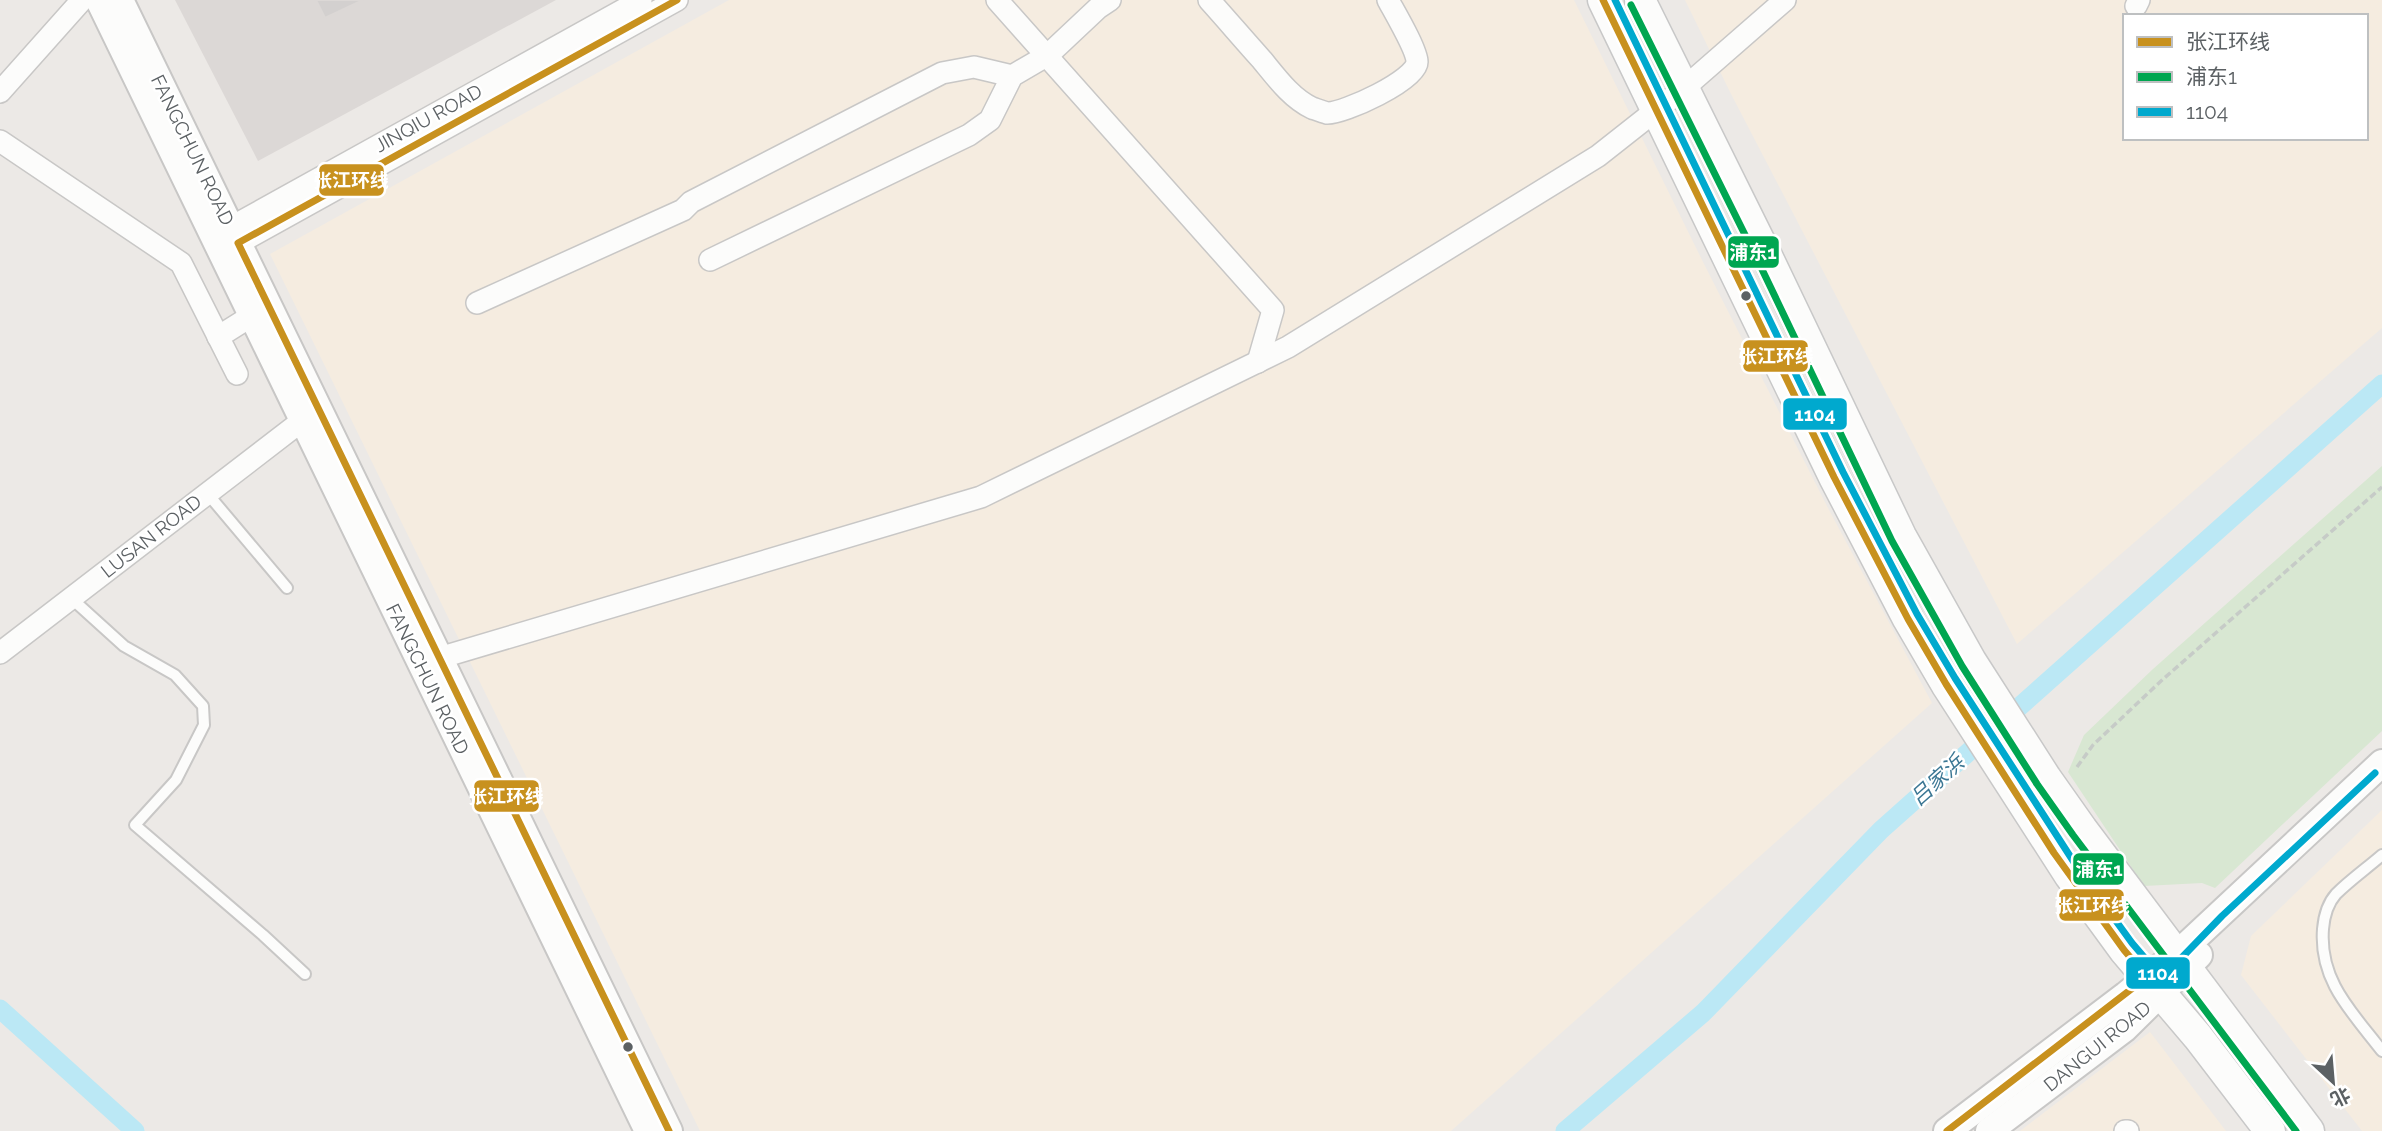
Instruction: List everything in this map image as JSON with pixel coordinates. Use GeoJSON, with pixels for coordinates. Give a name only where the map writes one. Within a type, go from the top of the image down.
{"type":"FeatureCollection","features":[{"type":"Feature","properties":{"kind":"main road"},"geometry":{"type":"LineString","coordinates":[[1603,0],[1871,551],[1946,684],[2070,876],[2124,950],[2198,1037],[2270,1131]]}},
{"type":"Feature","properties":{"kind":"main road"},"geometry":{"type":"LineString","coordinates":[[1640,0],[1767,256],[1901,536],[1971,661],[2046,778],[2309,1131]]}},
{"type":"Feature","properties":{"kind":"street"},"geometry":{"type":"LineString","coordinates":[[0,92],[82,0]]}},
{"type":"Feature","properties":{"kind":"street","name":"FANGCHUN ROAD"},"geometry":{"type":"LineString","coordinates":[[99,0],[227,240],[439,657],[669,1131]]}},
{"type":"Feature","properties":{"kind":"street","name":"FANGCHUN ROAD"},"geometry":{"type":"LineString","coordinates":[[120,0],[227,240],[253,315],[648,1131]]}},
{"type":"Feature","properties":{"kind":"street","name":"JINQIU ROAD"},"geometry":{"type":"LineString","coordinates":[[227,240],[641,0]]}},
{"type":"Feature","properties":{"kind":"street","name":"JINQIU ROAD"},"geometry":{"type":"LineString","coordinates":[[227,240],[677,0]]}},
{"type":"Feature","properties":{"kind":"street"},"geometry":{"type":"LineString","coordinates":[[997,0],[1273,310],[1258,362]]}},
{"type":"Feature","properties":{"kind":"street"},"geometry":{"type":"LineString","coordinates":[[710,260],[969,135],[990,120],[1012,76],[1048,55],[1110,0]]}},
{"type":"Feature","properties":{"kind":"street"},"geometry":{"type":"LineString","coordinates":[[1209,0],[1288,90],[1310,107],[1327,113],[1345,110],[1365,102],[1416,67],[1418,61],[1388,0]]}},
{"type":"Feature","properties":{"kind":"street"},"geometry":{"type":"LineString","coordinates":[[439,657],[981,497],[1258,362],[1288,347],[1598,156],[1657,111],[1785,0]]}},
{"type":"Feature","properties":{"kind":"street"},"geometry":{"type":"LineString","coordinates":[[477,303],[683,210],[691,202],[942,74],[974,67],[1012,76]]}},
{"type":"Feature","properties":{"kind":"street"},"geometry":{"type":"LineString","coordinates":[[0,141],[181,263],[237,374]]}},
{"type":"Feature","properties":{"kind":"street"},"geometry":{"type":"LineString","coordinates":[[218,337],[253,315]]}},
{"type":"Feature","properties":{"kind":"street","name":"LUSAN ROAD"},"geometry":{"type":"LineString","coordinates":[[0,653],[303,419]]}},
{"type":"Feature","properties":{"kind":"street","name":"DANGUI ROAD"},"geometry":{"type":"LineString","coordinates":[[2180,961],[2218,918],[2382,763]]}},
{"type":"Feature","properties":{"kind":"street","name":"DANGUI ROAD"},"geometry":{"type":"LineString","coordinates":[[1947,1131],[2155,985],[2382,781]]}},
{"type":"Feature","properties":{"kind":"street","name":"DANGUI ROAD"},"geometry":{"type":"LineString","coordinates":[[1989,1131],[2124,1029],[2155,985]]}},
{"type":"Feature","properties":{"kind":"lane"},"geometry":{"type":"LineString","coordinates":[[207,493],[287,588]]}},
{"type":"Feature","properties":{"kind":"lane"},"geometry":{"type":"LineString","coordinates":[[71,598],[124,646],[175,675],[203,706],[204,725],[176,780],[135,825],[263,935],[304,974]]}},
{"type":"Feature","properties":{"kind":"lane"},"geometry":{"type":"LineString","coordinates":[[2382,855],[2334,895],[2324,917],[2321,948],[2328,975],[2344,1002],[2382,1051]]}},
{"type":"Feature","properties":{"kind":"path"},"geometry":{"type":"LineString","coordinates":[[2077,767],[2093,745],[2161,681],[2382,487]]}},
{"type":"Feature","properties":{"kind":"shaded area"},"geometry":{"type":"Polygon","coordinates":[[[175,0],[556,0],[258,161],[175,0]]]}},
{"type":"Feature","properties":{"kind":"shaded area"},"geometry":{"type":"Polygon","coordinates":[[[729,0],[1574,0],[1828,508],[1932,703],[1451,1131],[700,1131],[270,254],[729,0]]]}},
{"type":"Feature","properties":{"kind":"shaded area"},"geometry":{"type":"Polygon","coordinates":[[[1685,0],[2382,0],[2382,328],[2017,644],[1730,92],[1685,0]]]}},
{"type":"Feature","properties":{"kind":"shaded area"},"geometry":{"type":"Polygon","coordinates":[[[2382,810],[2382,1131],[2362,1131],[2241,975],[2251,936],[2382,810]]]}},
{"type":"Feature","properties":{"kind":"shaded area"},"geometry":{"type":"Polygon","coordinates":[[[2150,1032],[2226,1131],[2020,1131],[2150,1032]]]}},
{"type":"Feature","properties":{"kind":"green space"},"geometry":{"type":"Polygon","coordinates":[[[2382,466],[2382,731],[2215,888],[2202,883],[2144,886],[2068,772],[2084,735],[2153,669],[2382,466]]]}},
{"type":"Feature","properties":{"kind":"building"},"geometry":{"type":"Polygon","coordinates":[[[316,0],[363,0],[325,18],[316,0]]]}},
{"type":"Feature","properties":{"kind":"waterway","name":"吕家浜"},"geometry":{"type":"LineString","coordinates":[[1565,1131],[1703,1013],[1881,830],[2382,384]]}},
{"type":"Feature","properties":{"kind":"waterway"},"geometry":{"type":"LineString","coordinates":[[0,1009],[135,1131]]}},
{"type":"Feature","properties":{"kind":"transit line","name":"张江环线"},"geometry":{"type":"LineString","coordinates":[[669,1131],[238,243],[677,0]]}},
{"type":"Feature","properties":{"kind":"transit line","name":"张江环线"},"geometry":{"type":"LineString","coordinates":[[1603,0],[1834,477],[1908,619],[1946,684],[2054,853],[2124,950],[2147,977],[1947,1131]]}},
{"type":"Feature","properties":{"kind":"transit line","name":"1104"},"geometry":{"type":"LineString","coordinates":[[1615,0],[1843,472],[1917,614],[1955,678],[2079,870],[2132,943],[2162,978],[2222,916],[2375,773]]}},
{"type":"Feature","properties":{"kind":"transit line","name":"浦东1"},"geometry":{"type":"LineString","coordinates":[[1631,5],[1758,261],[1892,541],[1962,666],[2073,835],[2296,1131]]}}]}
